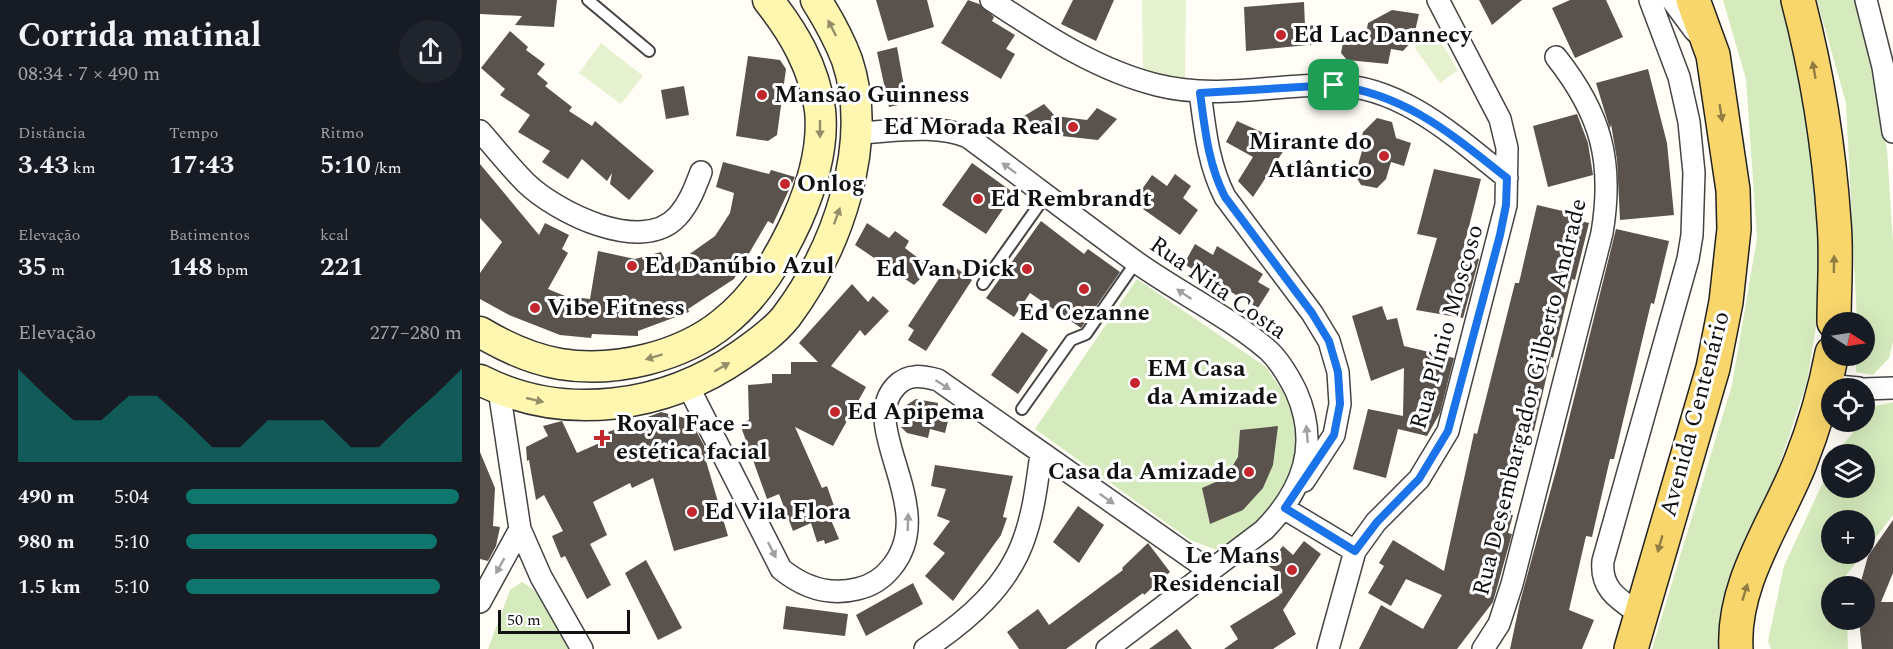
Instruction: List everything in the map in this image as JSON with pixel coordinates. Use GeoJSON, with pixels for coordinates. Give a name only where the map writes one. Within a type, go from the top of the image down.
{"type":"FeatureCollection","features":[{"type":"Feature","properties":{"kind":"main road"},"geometry":{"type":"LineString","coordinates":[[480,332],[528,356],[560,364],[622,364],[672,351],[697,339],[722,324],[744,304],[762,283],[789,237],[811,183],[821,134],[820,111],[810,69],[787,23],[768,0]]}},
{"type":"Feature","properties":{"kind":"main road"},"geometry":{"type":"LineString","coordinates":[[490,385],[536,401],[567,406],[657,397],[688,386],[724,367],[759,343],[785,318],[826,248],[846,191],[855,133],[854,98],[847,62],[832,26],[816,0]]}},
{"type":"Feature","properties":{"kind":"main road","name":"Avenida Centenário"},"geometry":{"type":"LineString","coordinates":[[1631,649],[1713,368],[1726,302],[1734,229],[1733,190],[1713,55],[1693,0]]}},
{"type":"Feature","properties":{"kind":"main road"},"geometry":{"type":"LineString","coordinates":[[1798,0],[1809,43],[1827,153],[1834,224],[1834,312]]}},
{"type":"Feature","properties":{"kind":"main road"},"geometry":{"type":"LineString","coordinates":[[1736,649],[1735,626],[1756,557],[1800,463],[1821,400]]}},
{"type":"Feature","properties":{"kind":"street"},"geometry":{"type":"LineString","coordinates":[[992,0],[1048,38],[1110,69],[1157,85],[1200,93],[1334,85],[1365,89],[1420,112],[1507,178]]}},
{"type":"Feature","properties":{"kind":"street","name":"Rua Plínio Moscoso"},"geometry":{"type":"LineString","coordinates":[[1328,649],[1355,551],[1377,522],[1419,479],[1448,431],[1506,205],[1507,148],[1500,119],[1438,0]]}},
{"type":"Feature","properties":{"kind":"street"},"geometry":{"type":"LineString","coordinates":[[1641,615],[1610,593],[1603,578],[1603,561],[1688,259],[1695,204],[1689,122],[1679,77],[1650,0]]}},
{"type":"Feature","properties":{"kind":"street"},"geometry":{"type":"LineString","coordinates":[[1672,0],[1713,55]]}},
{"type":"Feature","properties":{"kind":"street"},"geometry":{"type":"LineString","coordinates":[[1866,0],[1883,67],[1893,132]]}},
{"type":"Feature","properties":{"kind":"street","name":"Rua Desembargador Gilberto Andrade"},"geometry":{"type":"LineString","coordinates":[[1483,649],[1499,624],[1512,584],[1599,244],[1607,202],[1606,168],[1591,108],[1557,57]]}},
{"type":"Feature","properties":{"kind":"street"},"geometry":{"type":"LineString","coordinates":[[1200,93],[1209,156],[1215,179],[1225,197],[1312,313],[1329,341],[1338,372],[1340,404],[1334,435],[1285,508],[1355,551]]}},
{"type":"Feature","properties":{"kind":"street"},"geometry":{"type":"LineString","coordinates":[[480,130],[527,184],[554,203],[607,228],[630,232],[659,228],[676,218],[689,200],[701,172]]}},
{"type":"Feature","properties":{"kind":"street","name":"Rua Nita Costa"},"geometry":{"type":"LineString","coordinates":[[855,133],[953,131],[968,137],[1136,262],[1269,351],[1290,378],[1302,405],[1309,438],[1303,471],[1285,508],[1264,530],[1110,648]]}},
{"type":"Feature","properties":{"kind":"street"},"geometry":{"type":"LineString","coordinates":[[688,386],[781,569],[799,583],[819,589],[840,591],[859,589],[882,579],[897,562],[908,530],[908,510],[885,424],[885,408],[890,392],[900,382],[918,376],[938,380],[1210,571]]}},
{"type":"Feature","properties":{"kind":"street"},"geometry":{"type":"LineString","coordinates":[[1875,387],[1892,384]]}},
{"type":"Feature","properties":{"kind":"street"},"geometry":{"type":"LineString","coordinates":[[490,385],[520,529],[541,577],[582,649]]}},
{"type":"Feature","properties":{"kind":"street"},"geometry":{"type":"LineString","coordinates":[[925,649],[957,628],[991,595],[1011,566],[1025,537],[1041,454]]}},
{"type":"Feature","properties":{"kind":"street"},"geometry":{"type":"LineString","coordinates":[[480,602],[520,529]]}},
{"type":"Feature","properties":{"kind":"lane"},"geometry":{"type":"LineString","coordinates":[[588,0],[649,51]]}},
{"type":"Feature","properties":{"kind":"lane"},"geometry":{"type":"LineString","coordinates":[[983,284],[1046,195]]}},
{"type":"Feature","properties":{"kind":"lane"},"geometry":{"type":"LineString","coordinates":[[1022,409],[1071,340],[1086,334],[1136,262]]}},
{"type":"Feature","properties":{"kind":"green space"},"geometry":{"type":"Polygon","coordinates":[[[1142,0],[1186,0],[1185,78],[1143,78],[1142,0]]]}},
{"type":"Feature","properties":{"kind":"green space"},"geometry":{"type":"Polygon","coordinates":[[[1723,0],[1782,0],[1809,107],[1819,218],[1820,301],[1807,382],[1777,472],[1733,573],[1719,649],[1652,649],[1732,385],[1757,238],[1746,79],[1723,0]]]}},
{"type":"Feature","properties":{"kind":"green space"},"geometry":{"type":"Polygon","coordinates":[[[1817,0],[1859,0],[1887,150],[1893,242],[1893,342],[1889,358],[1873,375],[1856,372],[1856,366],[1875,366],[1875,312],[1856,312],[1846,103],[1817,0]]]}},
{"type":"Feature","properties":{"kind":"green space"},"geometry":{"type":"Polygon","coordinates":[[[1435,32],[1458,70],[1440,83],[1414,47],[1435,32]]]}},
{"type":"Feature","properties":{"kind":"green space"},"geometry":{"type":"Polygon","coordinates":[[[601,43],[643,76],[621,104],[579,73],[601,43]]]}},
{"type":"Feature","properties":{"kind":"green space"},"geometry":{"type":"Polygon","coordinates":[[[1137,279],[1266,367],[1290,402],[1298,443],[1287,484],[1255,524],[1220,551],[1190,540],[1035,429],[1137,279]]]}},
{"type":"Feature","properties":{"kind":"green space"},"geometry":{"type":"Polygon","coordinates":[[[1893,402],[1893,515],[1875,539],[1875,510],[1821,510],[1821,564],[1855,564],[1846,576],[1821,576],[1821,630],[1847,630],[1848,649],[1771,649],[1768,641],[1784,566],[1821,486],[1821,498],[1875,498],[1875,444],[1843,444],[1854,432],[1875,432],[1876,406],[1893,402]]]}},
{"type":"Feature","properties":{"kind":"green space"},"geometry":{"type":"Polygon","coordinates":[[[522,582],[531,588],[544,603],[568,649],[488,649],[510,590],[522,582]]]}},
{"type":"Feature","properties":{"kind":"building"},"geometry":{"type":"Polygon","coordinates":[[[480,0],[557,0],[554,27],[515,25],[522,16],[480,14],[480,0]]]}},
{"type":"Feature","properties":{"kind":"building"},"geometry":{"type":"Polygon","coordinates":[[[876,0],[927,0],[934,27],[888,41],[876,0]]]}},
{"type":"Feature","properties":{"kind":"building"},"geometry":{"type":"Polygon","coordinates":[[[968,0],[979,4],[994,17],[992,21],[1015,35],[1006,49],[1015,54],[1001,79],[941,43],[968,0]]]}},
{"type":"Feature","properties":{"kind":"building"},"geometry":{"type":"Polygon","coordinates":[[[1073,0],[1114,0],[1096,41],[1061,24],[1073,0]]]}},
{"type":"Feature","properties":{"kind":"building"},"geometry":{"type":"Polygon","coordinates":[[[1479,0],[1522,0],[1492,25],[1479,0]]]}},
{"type":"Feature","properties":{"kind":"building"},"geometry":{"type":"Polygon","coordinates":[[[1570,0],[1606,0],[1623,37],[1575,58],[1552,8],[1570,0]]]}},
{"type":"Feature","properties":{"kind":"building","name":"Ed Lac Dannecy"},"geometry":{"type":"Polygon","coordinates":[[[1304,2],[1305,26],[1316,25],[1317,44],[1246,51],[1244,7],[1304,2]]]}},
{"type":"Feature","properties":{"kind":"building"},"geometry":{"type":"Polygon","coordinates":[[[1392,10],[1419,14],[1413,40],[1403,51],[1391,49],[1388,64],[1347,60],[1341,53],[1343,42],[1349,37],[1365,38],[1368,23],[1392,10]]]}},
{"type":"Feature","properties":{"kind":"building"},"geometry":{"type":"Polygon","coordinates":[[[510,31],[528,47],[526,50],[545,64],[537,74],[548,83],[545,86],[572,107],[569,111],[592,126],[595,121],[654,171],[629,200],[610,184],[612,173],[607,181],[582,159],[568,179],[542,162],[550,151],[518,132],[530,115],[500,95],[505,89],[481,68],[510,31]]]}},
{"type":"Feature","properties":{"kind":"building"},"geometry":{"type":"Polygon","coordinates":[[[897,47],[907,103],[889,107],[877,52],[897,47]]]}},
{"type":"Feature","properties":{"kind":"building","name":"Mansão Guinness"},"geometry":{"type":"Polygon","coordinates":[[[748,56],[780,60],[786,69],[777,135],[768,141],[736,136],[748,56]]]}},
{"type":"Feature","properties":{"kind":"building"},"geometry":{"type":"Polygon","coordinates":[[[1648,69],[1667,143],[1674,215],[1620,220],[1617,160],[1611,124],[1610,129],[1596,83],[1648,69]]]}},
{"type":"Feature","properties":{"kind":"building"},"geometry":{"type":"Polygon","coordinates":[[[684,86],[689,115],[666,119],[661,90],[684,86]]]}},
{"type":"Feature","properties":{"kind":"building","name":"Ed Morada Real"},"geometry":{"type":"Polygon","coordinates":[[[1044,104],[1055,116],[1087,120],[1097,108],[1117,119],[1098,140],[1043,134],[1024,116],[1044,104]]]}},
{"type":"Feature","properties":{"kind":"building"},"geometry":{"type":"Polygon","coordinates":[[[1577,114],[1588,143],[1593,175],[1548,187],[1533,126],[1577,114]]]}},
{"type":"Feature","properties":{"kind":"building","name":"Mirante do Atlântico"},"geometry":{"type":"Polygon","coordinates":[[[1377,118],[1392,122],[1396,138],[1411,143],[1404,166],[1391,162],[1386,179],[1377,188],[1361,185],[1355,175],[1362,151],[1360,145],[1363,132],[1377,118]]]}},
{"type":"Feature","properties":{"kind":"building"},"geometry":{"type":"Polygon","coordinates":[[[1237,121],[1288,144],[1253,197],[1238,181],[1253,157],[1226,142],[1237,121]]]}},
{"type":"Feature","properties":{"kind":"building"},"geometry":{"type":"Polygon","coordinates":[[[723,162],[769,174],[771,170],[795,177],[773,224],[768,221],[734,279],[688,309],[689,312],[638,331],[638,336],[592,334],[591,338],[560,335],[509,315],[480,299],[480,273],[502,242],[480,218],[480,164],[539,235],[545,223],[569,235],[562,249],[568,253],[548,289],[565,296],[590,299],[598,251],[635,259],[661,252],[670,268],[715,236],[730,213],[734,193],[716,187],[723,162]]]}},
{"type":"Feature","properties":{"kind":"building","name":"Ed Rembrandt"},"geometry":{"type":"Polygon","coordinates":[[[972,163],[1014,193],[986,234],[942,205],[972,163]]]}},
{"type":"Feature","properties":{"kind":"building"},"geometry":{"type":"Polygon","coordinates":[[[1434,169],[1481,179],[1462,254],[1479,259],[1463,318],[1416,310],[1437,238],[1417,234],[1434,169]]]}},
{"type":"Feature","properties":{"kind":"building"},"geometry":{"type":"Polygon","coordinates":[[[1175,174],[1191,186],[1183,198],[1198,210],[1180,235],[1133,202],[1152,175],[1167,186],[1175,174]]]}},
{"type":"Feature","properties":{"kind":"building"},"geometry":{"type":"Polygon","coordinates":[[[1537,205],[1580,215],[1580,221],[1589,223],[1575,280],[1572,279],[1553,358],[1551,357],[1534,431],[1530,430],[1510,515],[1513,515],[1508,533],[1512,534],[1493,602],[1457,649],[1359,649],[1381,605],[1423,629],[1442,595],[1406,579],[1391,606],[1368,593],[1384,566],[1379,563],[1393,540],[1444,571],[1474,433],[1477,434],[1515,283],[1519,283],[1537,205]]]}},
{"type":"Feature","properties":{"kind":"building"},"geometry":{"type":"Polygon","coordinates":[[[1041,221],[1084,254],[1088,249],[1120,272],[1081,328],[1030,293],[1014,317],[986,298],[1041,221]]]}},
{"type":"Feature","properties":{"kind":"building"},"geometry":{"type":"Polygon","coordinates":[[[867,223],[889,238],[895,231],[909,241],[905,248],[931,268],[914,285],[855,245],[867,223]]]}},
{"type":"Feature","properties":{"kind":"building"},"geometry":{"type":"Polygon","coordinates":[[[1616,229],[1669,241],[1654,304],[1651,303],[1614,459],[1610,459],[1592,537],[1586,536],[1569,610],[1594,620],[1582,649],[1510,649],[1520,602],[1558,463],[1616,229]]]}},
{"type":"Feature","properties":{"kind":"building"},"geometry":{"type":"Polygon","coordinates":[[[1195,244],[1213,255],[1217,246],[1263,274],[1258,282],[1270,289],[1258,308],[1184,264],[1195,244]]]}},
{"type":"Feature","properties":{"kind":"building"},"geometry":{"type":"Polygon","coordinates":[[[955,267],[972,280],[926,351],[908,340],[914,330],[908,326],[944,271],[950,275],[955,267]]]}},
{"type":"Feature","properties":{"kind":"building"},"geometry":{"type":"Polygon","coordinates":[[[852,284],[868,302],[873,296],[889,311],[865,336],[860,330],[831,366],[866,387],[833,446],[795,427],[822,488],[827,486],[834,506],[826,508],[839,539],[825,544],[824,540],[817,542],[811,523],[793,531],[779,494],[767,499],[740,424],[749,420],[748,385],[772,383],[772,374],[791,374],[791,362],[818,362],[799,343],[852,284]]]}},
{"type":"Feature","properties":{"kind":"building"},"geometry":{"type":"Polygon","coordinates":[[[1382,306],[1387,320],[1397,318],[1404,346],[1454,358],[1440,413],[1427,436],[1398,429],[1386,478],[1353,469],[1368,409],[1403,416],[1404,368],[1371,381],[1352,316],[1382,306]]]}},
{"type":"Feature","properties":{"kind":"building"},"geometry":{"type":"Polygon","coordinates":[[[1022,332],[1048,350],[1018,394],[991,375],[1022,332]]]}},
{"type":"Feature","properties":{"kind":"building"},"geometry":{"type":"Polygon","coordinates":[[[916,399],[938,403],[937,410],[950,413],[945,433],[930,429],[928,438],[907,433],[901,427],[905,406],[916,399]]]}},
{"type":"Feature","properties":{"kind":"building"},"geometry":{"type":"Polygon","coordinates":[[[661,412],[685,418],[692,423],[708,453],[704,454],[728,536],[674,551],[653,478],[632,488],[630,483],[593,502],[607,535],[590,544],[611,585],[587,599],[565,556],[561,558],[552,536],[563,531],[544,495],[536,500],[526,447],[548,436],[543,426],[562,421],[577,453],[611,438],[608,432],[661,412]]]}},
{"type":"Feature","properties":{"kind":"building","name":"Casa da Amizade"},"geometry":{"type":"Polygon","coordinates":[[[1278,426],[1273,465],[1263,488],[1243,510],[1210,524],[1202,488],[1225,478],[1238,457],[1240,430],[1278,426]]]}},
{"type":"Feature","properties":{"kind":"building"},"geometry":{"type":"Polygon","coordinates":[[[480,452],[495,488],[493,526],[500,527],[496,546],[488,561],[480,559],[480,452]]]}},
{"type":"Feature","properties":{"kind":"building"},"geometry":{"type":"Polygon","coordinates":[[[935,465],[1013,476],[1003,517],[1007,518],[1001,535],[953,601],[925,576],[945,553],[933,544],[950,521],[937,516],[946,489],[931,486],[935,465]]]}},
{"type":"Feature","properties":{"kind":"building"},"geometry":{"type":"Polygon","coordinates":[[[1078,506],[1104,525],[1079,563],[1053,542],[1078,506]]]}},
{"type":"Feature","properties":{"kind":"building"},"geometry":{"type":"Polygon","coordinates":[[[1893,520],[1893,573],[1881,602],[1893,602],[1893,649],[1862,649],[1860,630],[1875,630],[1875,576],[1862,576],[1866,564],[1875,564],[1875,546],[1893,520]]]}},
{"type":"Feature","properties":{"kind":"building"},"geometry":{"type":"Polygon","coordinates":[[[1304,541],[1321,554],[1283,610],[1296,634],[1273,649],[1224,649],[1238,639],[1230,626],[1280,595],[1272,590],[1281,575],[1267,565],[1283,546],[1293,555],[1304,541]]]}},
{"type":"Feature","properties":{"kind":"building"},"geometry":{"type":"Polygon","coordinates":[[[1148,543],[1170,572],[1144,595],[1143,593],[1066,649],[1019,649],[1007,632],[1038,609],[1049,625],[1123,570],[1122,568],[1148,543]]]}},
{"type":"Feature","properties":{"kind":"building"},"geometry":{"type":"Polygon","coordinates":[[[646,560],[682,628],[658,640],[625,573],[646,560]]]}},
{"type":"Feature","properties":{"kind":"building"},"geometry":{"type":"Polygon","coordinates":[[[913,583],[923,604],[866,636],[856,615],[913,583]]]}},
{"type":"Feature","properties":{"kind":"building"},"geometry":{"type":"Polygon","coordinates":[[[786,606],[848,614],[845,636],[783,629],[786,606]]]}},
{"type":"Feature","properties":{"kind":"building"},"geometry":{"type":"Polygon","coordinates":[[[1177,629],[1192,649],[1149,649],[1177,629]]]}},
{"type":"Feature","properties":{"kind":"place","name":"Ed Lac Dannecy"},"geometry":{"type":"Point","coordinates":[1281,35]}},
{"type":"Feature","properties":{"kind":"place","name":"Mansão Guinness"},"geometry":{"type":"Point","coordinates":[762,95]}},
{"type":"Feature","properties":{"kind":"place","name":"Ed Morada Real"},"geometry":{"type":"Point","coordinates":[1073,127]}},
{"type":"Feature","properties":{"kind":"place","name":"Mirante do Atlântico"},"geometry":{"type":"Point","coordinates":[1384,156]}},
{"type":"Feature","properties":{"kind":"place","name":"Onlog"},"geometry":{"type":"Point","coordinates":[785,184]}},
{"type":"Feature","properties":{"kind":"place","name":"Ed Rembrandt"},"geometry":{"type":"Point","coordinates":[978,199]}},
{"type":"Feature","properties":{"kind":"place","name":"Ed Danúbio Azul"},"geometry":{"type":"Point","coordinates":[632,266]}},
{"type":"Feature","properties":{"kind":"place","name":"Ed Van Dick"},"geometry":{"type":"Point","coordinates":[1027,269]}},
{"type":"Feature","properties":{"kind":"place","name":"Ed Cezanne"},"geometry":{"type":"Point","coordinates":[1084,289]}},
{"type":"Feature","properties":{"kind":"place","name":"Vibe Fitness"},"geometry":{"type":"Point","coordinates":[535,308]}},
{"type":"Feature","properties":{"kind":"place","name":"EM Casa da Amizade"},"geometry":{"type":"Point","coordinates":[1135,383]}},
{"type":"Feature","properties":{"kind":"place","name":"Ed Apipema"},"geometry":{"type":"Point","coordinates":[835,412]}},
{"type":"Feature","properties":{"kind":"place","name":"Royal Face - estética facial"},"geometry":{"type":"Point","coordinates":[602,438]}},
{"type":"Feature","properties":{"kind":"place","name":"Casa da Amizade"},"geometry":{"type":"Point","coordinates":[1249,472]}},
{"type":"Feature","properties":{"kind":"place","name":"Ed Vila Flora"},"geometry":{"type":"Point","coordinates":[692,512]}},
{"type":"Feature","properties":{"kind":"place","name":"Le Mans Residencial"},"geometry":{"type":"Point","coordinates":[1292,570]}},
{"type":"Feature","properties":{"kind":"route"},"geometry":{"type":"LineString","coordinates":[[1334,85],[1365,89],[1420,112],[1507,178],[1506,205],[1500,235],[1457,405],[1448,431],[1436,455],[1419,479],[1377,522],[1355,551],[1285,508],[1320,460],[1334,435],[1340,404],[1338,372],[1329,341],[1312,313],[1225,197],[1215,179],[1209,156],[1200,93],[1334,85]]}}]}
